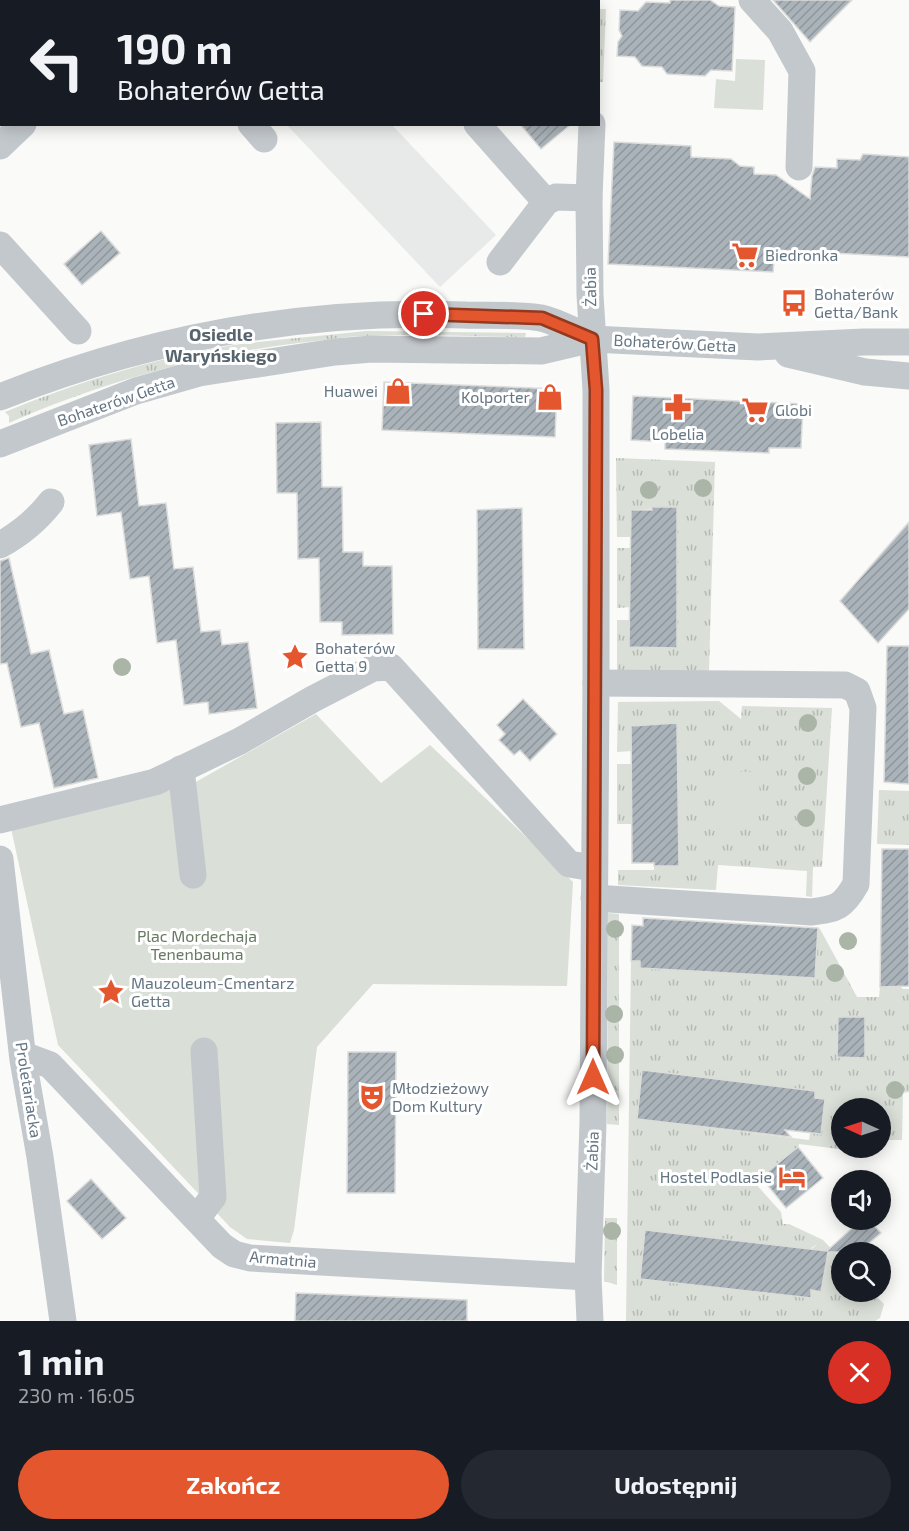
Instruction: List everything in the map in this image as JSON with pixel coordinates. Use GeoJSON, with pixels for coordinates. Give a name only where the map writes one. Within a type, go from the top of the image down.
{"type":"FeatureCollection","features":[{"type":"Feature","properties":{"kind":"street"},"geometry":{"type":"LineString","coordinates":[[752,0],[780,31],[802,71],[799,166]]}},
{"type":"Feature","properties":{"kind":"street"},"geometry":{"type":"LineString","coordinates":[[0,146],[21,126]]}},
{"type":"Feature","properties":{"kind":"street"},"geometry":{"type":"LineString","coordinates":[[479,126],[546,202]]}},
{"type":"Feature","properties":{"kind":"street","name":"Żabia"},"geometry":{"type":"LineString","coordinates":[[590,1321],[588,1277],[593,1122],[596,683],[596,390],[592,339],[589,198],[592,126]]}},
{"type":"Feature","properties":{"kind":"street"},"geometry":{"type":"LineString","coordinates":[[500,262],[546,202],[556,197],[589,198]]}},
{"type":"Feature","properties":{"kind":"street"},"geometry":{"type":"LineString","coordinates":[[0,245],[78,331]]}},
{"type":"Feature","properties":{"kind":"street","name":"Bohaterów Getta"},"geometry":{"type":"LineString","coordinates":[[0,396],[56,374],[163,344],[279,323],[346,316],[424,314],[542,318],[592,339]]}},
{"type":"Feature","properties":{"kind":"street","name":"Bohaterów Getta"},"geometry":{"type":"LineString","coordinates":[[0,444],[136,391],[199,373],[335,352],[372,349],[541,351],[592,339],[758,347],[843,342],[909,342]]}},
{"type":"Feature","properties":{"kind":"street","name":"Bohaterów Getta"},"geometry":{"type":"LineString","coordinates":[[758,347],[865,372],[909,376]]}},
{"type":"Feature","properties":{"kind":"street"},"geometry":{"type":"LineString","coordinates":[[0,545],[38,518],[51,502]]}},
{"type":"Feature","properties":{"kind":"street"},"geometry":{"type":"LineString","coordinates":[[0,820],[155,782],[240,741],[372,668],[392,667],[569,864],[594,868]]}},
{"type":"Feature","properties":{"kind":"street"},"geometry":{"type":"LineString","coordinates":[[594,898],[811,912],[831,910],[846,901],[856,884],[863,708],[857,691],[844,685],[596,683]]}},
{"type":"Feature","properties":{"kind":"street"},"geometry":{"type":"LineString","coordinates":[[181,769],[193,875]]}},
{"type":"Feature","properties":{"kind":"street","name":"Proletariacka"},"geometry":{"type":"LineString","coordinates":[[0,859],[23,1055],[63,1321]]}},
{"type":"Feature","properties":{"kind":"street"},"geometry":{"type":"LineString","coordinates":[[197,1218],[213,1197],[204,1051]]}},
{"type":"Feature","properties":{"kind":"street","name":"Armatnia"},"geometry":{"type":"LineString","coordinates":[[23,1055],[50,1065],[222,1246],[234,1254],[250,1258],[588,1277]]}},
{"type":"Feature","properties":{"kind":"shaded area"},"geometry":{"type":"Polygon","coordinates":[[[288,126],[393,126],[496,235],[440,287],[288,126]]]}},
{"type":"Feature","properties":{"kind":"green space"},"geometry":{"type":"Polygon","coordinates":[[[600,9],[606,9],[603,82],[600,82],[600,9]]]}},
{"type":"Feature","properties":{"kind":"green space"},"geometry":{"type":"Polygon","coordinates":[[[736,59],[765,60],[763,110],[714,108],[716,79],[735,81],[736,59]]]}},
{"type":"Feature","properties":{"kind":"green space"},"geometry":{"type":"Polygon","coordinates":[[[366,331],[526,333],[525,337],[360,336],[276,346],[198,360],[121,381],[9,423],[9,416],[5,412],[89,381],[204,350],[366,331]]]}},
{"type":"Feature","properties":{"kind":"green space"},"geometry":{"type":"Polygon","coordinates":[[[616,458],[715,462],[709,671],[617,672],[617,620],[629,620],[630,647],[676,648],[677,507],[631,510],[630,537],[617,537],[616,458]]]}},
{"type":"Feature","properties":{"kind":"green space"},"geometry":{"type":"Polygon","coordinates":[[[617,548],[630,548],[631,607],[617,608],[617,548]]]}},
{"type":"Feature","properties":{"kind":"green space"},"geometry":{"type":"Polygon","coordinates":[[[719,701],[741,719],[742,706],[832,708],[822,867],[813,867],[812,897],[806,896],[807,871],[718,865],[716,890],[618,885],[618,870],[654,870],[654,866],[679,865],[677,724],[631,726],[631,751],[617,752],[618,702],[719,701]]]}},
{"type":"Feature","properties":{"kind":"green space","name":"Plac Mordechaja Tenenbauma"},"geometry":{"type":"Polygon","coordinates":[[[316,714],[381,783],[430,745],[573,882],[567,986],[373,984],[317,1047],[294,1230],[290,1243],[247,1239],[230,1227],[58,1045],[11,828],[194,783],[316,714]]]}},
{"type":"Feature","properties":{"kind":"green space"},"geometry":{"type":"Polygon","coordinates":[[[617,764],[631,764],[632,824],[617,824],[617,764]]]}},
{"type":"Feature","properties":{"kind":"green space"},"geometry":{"type":"Polygon","coordinates":[[[720,771],[760,772],[758,830],[717,828],[720,771]]]}},
{"type":"Feature","properties":{"kind":"green space"},"geometry":{"type":"Polygon","coordinates":[[[879,790],[909,791],[909,845],[877,844],[879,790]]]}},
{"type":"Feature","properties":{"kind":"green space"},"geometry":{"type":"Polygon","coordinates":[[[608,913],[619,914],[619,1125],[607,1124],[608,913]]]}},
{"type":"Feature","properties":{"kind":"green space"},"geometry":{"type":"Polygon","coordinates":[[[818,928],[857,997],[879,997],[880,987],[900,986],[903,989],[909,989],[909,1092],[903,1093],[902,1140],[891,1140],[891,1098],[831,1098],[831,1148],[799,1144],[754,1182],[781,1212],[783,1224],[789,1224],[823,1240],[831,1248],[831,1302],[882,1302],[884,1304],[880,1318],[875,1321],[626,1321],[631,961],[640,961],[640,968],[814,978],[818,928]],[[642,1070],[637,1119],[809,1140],[810,1133],[821,1134],[825,1099],[815,1098],[815,1091],[642,1070]],[[645,1231],[640,1279],[811,1297],[811,1290],[821,1292],[827,1259],[812,1249],[817,1244],[810,1249],[645,1231]]]}},
{"type":"Feature","properties":{"kind":"green space"},"geometry":{"type":"Polygon","coordinates":[[[605,1218],[617,1218],[617,1285],[604,1281],[605,1218]]]}},
{"type":"Feature","properties":{"kind":"building"},"geometry":{"type":"Polygon","coordinates":[[[670,0],[710,0],[719,6],[735,7],[732,71],[711,70],[705,76],[667,74],[662,67],[642,66],[635,57],[617,56],[618,42],[622,36],[619,30],[620,10],[638,11],[646,2],[670,3],[670,0]]]}},
{"type":"Feature","properties":{"kind":"building"},"geometry":{"type":"Polygon","coordinates":[[[773,0],[852,0],[810,42],[773,0]]]}},
{"type":"Feature","properties":{"kind":"building"},"geometry":{"type":"Polygon","coordinates":[[[522,126],[569,126],[541,149],[522,126]]]}},
{"type":"Feature","properties":{"kind":"building"},"geometry":{"type":"Polygon","coordinates":[[[614,142],[691,146],[691,157],[731,159],[740,166],[754,167],[754,174],[776,175],[810,199],[815,167],[837,168],[837,159],[860,160],[863,154],[909,157],[909,257],[775,250],[773,272],[608,264],[614,142]]]}},
{"type":"Feature","properties":{"kind":"building"},"geometry":{"type":"Polygon","coordinates":[[[101,231],[120,253],[82,285],[64,264],[101,231]]]}},
{"type":"Feature","properties":{"kind":"building"},"geometry":{"type":"Polygon","coordinates":[[[384,382],[557,389],[555,437],[382,430],[384,382]]]}},
{"type":"Feature","properties":{"kind":"building"},"geometry":{"type":"Polygon","coordinates":[[[633,396],[803,404],[801,448],[769,448],[769,453],[665,449],[665,442],[631,440],[633,396]]]}},
{"type":"Feature","properties":{"kind":"building"},"geometry":{"type":"Polygon","coordinates":[[[321,422],[322,487],[342,487],[343,552],[363,552],[363,566],[392,566],[393,634],[342,635],[342,622],[320,622],[319,558],[298,559],[297,493],[277,493],[276,423],[321,422]]]}},
{"type":"Feature","properties":{"kind":"building"},"geometry":{"type":"Polygon","coordinates":[[[131,439],[139,506],[166,503],[174,569],[193,567],[201,632],[220,630],[222,645],[248,642],[257,708],[209,714],[208,702],[184,705],[176,640],[157,643],[149,576],[130,579],[121,512],[97,516],[89,445],[131,439]]]}},
{"type":"Feature","properties":{"kind":"building"},"geometry":{"type":"Polygon","coordinates":[[[652,507],[677,507],[677,648],[629,647],[631,510],[652,510],[652,507]]]}},
{"type":"Feature","properties":{"kind":"building"},"geometry":{"type":"Polygon","coordinates":[[[522,508],[524,649],[478,649],[477,510],[522,508]]]}},
{"type":"Feature","properties":{"kind":"building"},"geometry":{"type":"Polygon","coordinates":[[[909,522],[909,609],[878,643],[840,601],[909,522]]]}},
{"type":"Feature","properties":{"kind":"building"},"geometry":{"type":"Polygon","coordinates":[[[9,558],[31,654],[49,650],[64,714],[83,710],[98,778],[54,788],[39,723],[21,727],[7,663],[0,664],[0,561],[9,558]]]}},
{"type":"Feature","properties":{"kind":"building"},"geometry":{"type":"Polygon","coordinates":[[[887,646],[909,646],[909,784],[884,782],[887,646]]]}},
{"type":"Feature","properties":{"kind":"building"},"geometry":{"type":"Polygon","coordinates":[[[523,699],[557,734],[530,761],[520,750],[514,755],[499,740],[505,734],[497,725],[523,699]]]}},
{"type":"Feature","properties":{"kind":"building"},"geometry":{"type":"Polygon","coordinates":[[[677,723],[679,866],[632,863],[631,726],[677,723]]]}},
{"type":"Feature","properties":{"kind":"building"},"geometry":{"type":"Polygon","coordinates":[[[882,849],[909,849],[909,986],[880,987],[882,849]]]}},
{"type":"Feature","properties":{"kind":"building"},"geometry":{"type":"Polygon","coordinates":[[[643,918],[818,928],[815,978],[640,968],[640,961],[631,961],[632,925],[643,926],[643,918]]]}},
{"type":"Feature","properties":{"kind":"building"},"geometry":{"type":"Polygon","coordinates":[[[838,1017],[865,1017],[865,1058],[837,1057],[838,1017]]]}},
{"type":"Feature","properties":{"kind":"building","name":"Młodzieżowy Dom Kultury"},"geometry":{"type":"Polygon","coordinates":[[[348,1052],[396,1052],[395,1193],[347,1193],[348,1052]]]}},
{"type":"Feature","properties":{"kind":"building"},"geometry":{"type":"Polygon","coordinates":[[[642,1070],[815,1091],[815,1098],[825,1099],[821,1134],[785,1130],[791,1137],[637,1119],[642,1070]]]}},
{"type":"Feature","properties":{"kind":"building","name":"Hostel Podlasie"},"geometry":{"type":"Polygon","coordinates":[[[798,1147],[823,1178],[786,1208],[761,1177],[798,1147]]]}},
{"type":"Feature","properties":{"kind":"building"},"geometry":{"type":"Polygon","coordinates":[[[91,1179],[126,1218],[102,1239],[67,1201],[91,1179]]]}},
{"type":"Feature","properties":{"kind":"building"},"geometry":{"type":"Polygon","coordinates":[[[645,1230],[827,1251],[831,1247],[831,1252],[828,1252],[821,1292],[811,1290],[811,1298],[640,1279],[645,1230]]]}},
{"type":"Feature","properties":{"kind":"building"},"geometry":{"type":"Polygon","coordinates":[[[850,1230],[878,1230],[881,1233],[870,1242],[837,1242],[850,1230]]]}},
{"type":"Feature","properties":{"kind":"building"},"geometry":{"type":"Polygon","coordinates":[[[296,1293],[467,1300],[467,1321],[295,1321],[296,1293]]]}},
{"type":"Feature","properties":{"kind":"place","name":"Biedronka"},"geometry":{"type":"Point","coordinates":[745,255]}},
{"type":"Feature","properties":{"kind":"place","name":"Bohaterów Getta/Bank"},"geometry":{"type":"Point","coordinates":[794,303]}},
{"type":"Feature","properties":{"kind":"place","name":"Huawei"},"geometry":{"type":"Point","coordinates":[398,391]}},
{"type":"Feature","properties":{"kind":"place","name":"Kolporter"},"geometry":{"type":"Point","coordinates":[550,397]}},
{"type":"Feature","properties":{"kind":"place","name":"Lobelia"},"geometry":{"type":"Point","coordinates":[678,407]}},
{"type":"Feature","properties":{"kind":"place","name":"Globi"},"geometry":{"type":"Point","coordinates":[755,410]}},
{"type":"Feature","properties":{"kind":"place","name":"Bohaterów Getta 9"},"geometry":{"type":"Point","coordinates":[295,657]}},
{"type":"Feature","properties":{"kind":"place","name":"Mauzoleum-Cmentarz Getta"},"geometry":{"type":"Point","coordinates":[111,992]}},
{"type":"Feature","properties":{"kind":"place","name":"Młodzieżowy Dom Kultury"},"geometry":{"type":"Point","coordinates":[372,1097]}},
{"type":"Feature","properties":{"kind":"place","name":"Hostel Podlasie"},"geometry":{"type":"Point","coordinates":[792,1177]}},
{"type":"Feature","properties":{"kind":"district","name":"Osiedle Waryńskiego"},"geometry":{"type":"Point","coordinates":[221,345]}},
{"type":"Feature","properties":{"kind":"route"},"geometry":{"type":"LineString","coordinates":[[424,314],[542,318],[592,339],[596,390],[593,1077]]}}]}
